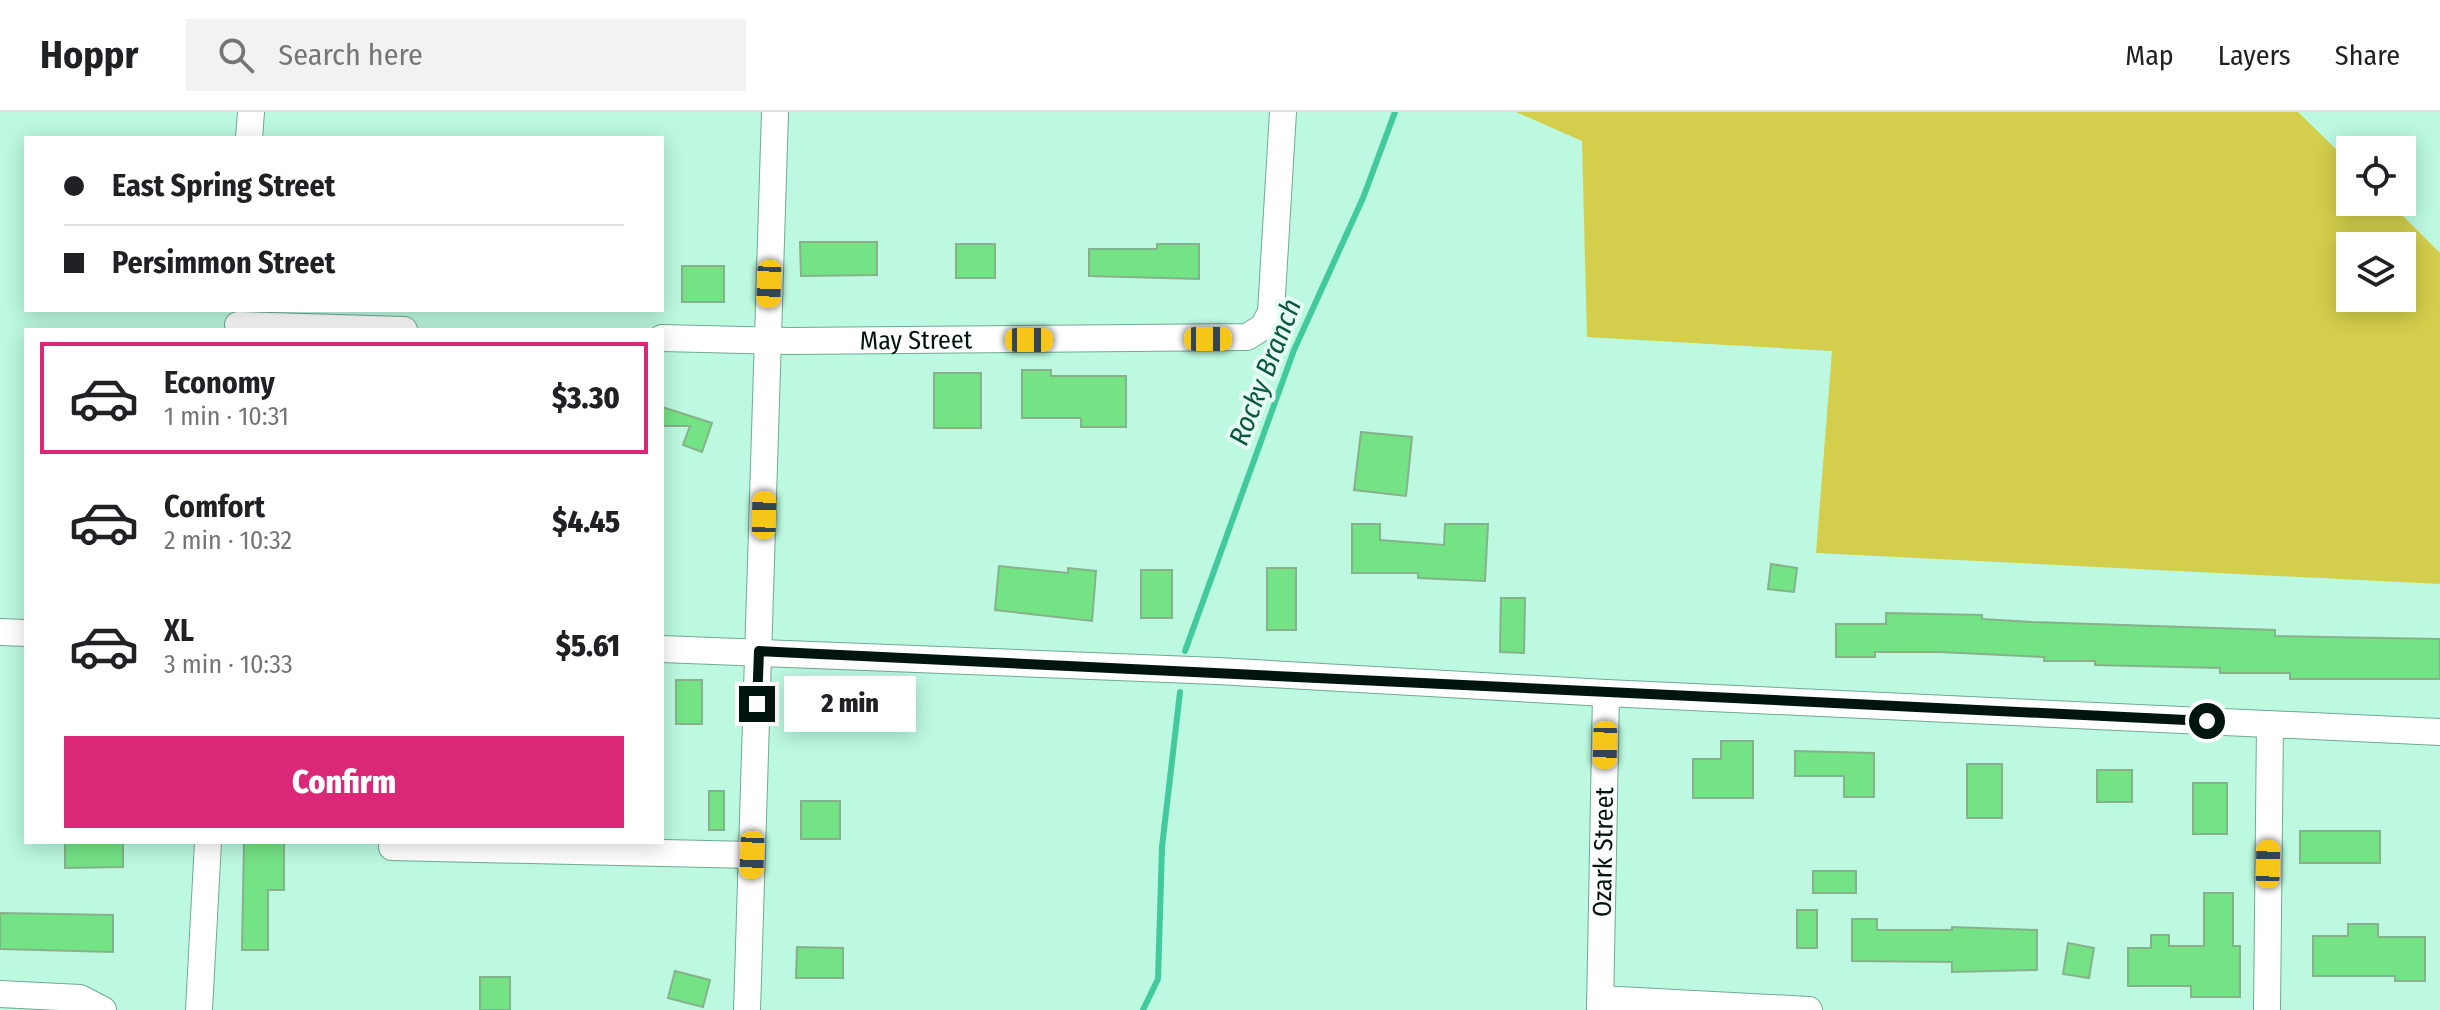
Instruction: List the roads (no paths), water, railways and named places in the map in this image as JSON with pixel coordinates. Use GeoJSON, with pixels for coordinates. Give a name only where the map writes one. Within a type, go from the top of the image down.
{"type":"FeatureCollection","features":[{"type":"Feature","properties":{"kind":"street"},"geometry":{"type":"LineString","coordinates":[[249,136],[251,112]]}},
{"type":"Feature","properties":{"kind":"street"},"geometry":{"type":"LineString","coordinates":[[747,1010],[775,112]]}},
{"type":"Feature","properties":{"kind":"street","name":"May Street"},"geometry":{"type":"LineString","coordinates":[[664,338],[767,341],[1238,338],[1263,327],[1273,303],[1283,112]]}},
{"type":"Feature","properties":{"kind":"street"},"geometry":{"type":"LineString","coordinates":[[238,322],[362,328]]}},
{"type":"Feature","properties":{"kind":"street"},"geometry":{"type":"LineString","coordinates":[[0,632],[24,633]]}},
{"type":"Feature","properties":{"kind":"street"},"geometry":{"type":"LineString","coordinates":[[664,649],[1217,671],[1606,693],[2440,732]]}},
{"type":"Feature","properties":{"kind":"street","name":"Ozark Street"},"geometry":{"type":"LineString","coordinates":[[1600,1004],[1606,693]]}},
{"type":"Feature","properties":{"kind":"street"},"geometry":{"type":"LineString","coordinates":[[2267,1010],[2270,724]]}},
{"type":"Feature","properties":{"kind":"street"},"geometry":{"type":"LineString","coordinates":[[199,1010],[208,844]]}},
{"type":"Feature","properties":{"kind":"street"},"geometry":{"type":"LineString","coordinates":[[392,847],[752,855]]}},
{"type":"Feature","properties":{"kind":"street"},"geometry":{"type":"LineString","coordinates":[[0,994],[80,998],[103,1010]]}},
{"type":"Feature","properties":{"kind":"street"},"geometry":{"type":"LineString","coordinates":[[1600,1004],[1809,1010]]}},
{"type":"Feature","properties":{"kind":"waterway","name":"Rocky Branch"},"geometry":{"type":"LineString","coordinates":[[1185,651],[1294,350],[1363,198],[1395,112]]}},
{"type":"Feature","properties":{"kind":"waterway","name":"Rocky Branch"},"geometry":{"type":"LineString","coordinates":[[1143,1010],[1158,979],[1162,847],[1180,692]]}}]}
